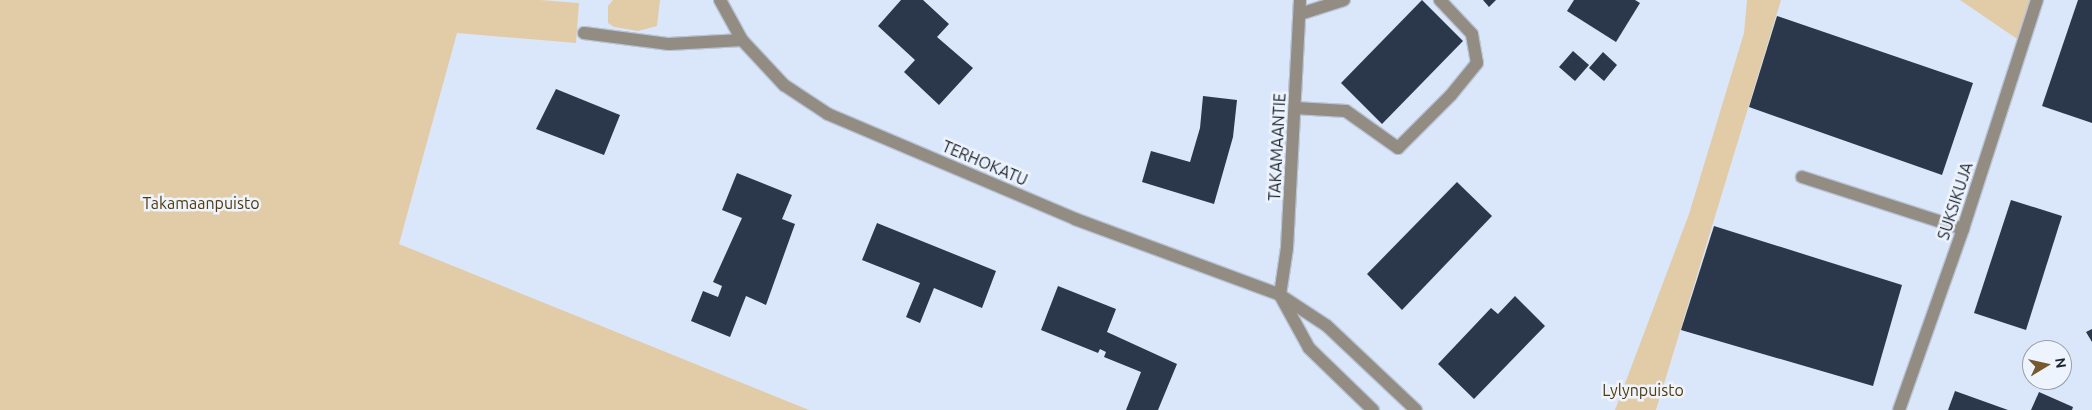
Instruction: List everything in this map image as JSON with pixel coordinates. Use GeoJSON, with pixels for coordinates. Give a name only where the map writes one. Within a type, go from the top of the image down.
{"type":"FeatureCollection","features":[{"type":"Feature","properties":{"kind":"street","name":"TERHOKATU"},"geometry":{"type":"LineString","coordinates":[[720,0],[742,40],[784,85],[828,114],[1075,219],[1280,294]]}},
{"type":"Feature","properties":{"kind":"street","name":"TAKAMAANTIE"},"geometry":{"type":"LineString","coordinates":[[1280,294],[1287,248],[1300,0]]}},
{"type":"Feature","properties":{"kind":"street"},"geometry":{"type":"LineString","coordinates":[[1300,14],[1344,0]]}},
{"type":"Feature","properties":{"kind":"street"},"geometry":{"type":"LineString","coordinates":[[1295,108],[1346,110],[1398,148],[1451,95],[1477,63],[1472,34],[1440,0]]}},
{"type":"Feature","properties":{"kind":"street","name":"SUKSIKUJA"},"geometry":{"type":"LineString","coordinates":[[1899,410],[1963,229],[2037,0]]}},
{"type":"Feature","properties":{"kind":"street"},"geometry":{"type":"LineString","coordinates":[[584,33],[669,44],[742,40]]}},
{"type":"Feature","properties":{"kind":"street"},"geometry":{"type":"LineString","coordinates":[[1802,177],[1963,229]]}},
{"type":"Feature","properties":{"kind":"street"},"geometry":{"type":"LineString","coordinates":[[1280,294],[1309,348],[1373,410]]}},
{"type":"Feature","properties":{"kind":"street"},"geometry":{"type":"LineString","coordinates":[[1280,294],[1327,326],[1416,410]]}},
{"type":"Feature","properties":{"kind":"green space","name":"Takamaanpuisto"},"geometry":{"type":"Polygon","coordinates":[[[0,0],[540,0],[579,3],[576,43],[457,33],[399,244],[809,410],[0,410],[0,0]]]}},
{"type":"Feature","properties":{"kind":"green space"},"geometry":{"type":"Polygon","coordinates":[[[613,0],[660,0],[657,26],[638,31],[614,27],[608,23],[608,6],[613,0]]]}},
{"type":"Feature","properties":{"kind":"green space","name":"Lylynpuisto"},"geometry":{"type":"Polygon","coordinates":[[[1747,0],[1781,0],[1656,410],[1615,410],[1689,214],[1744,33],[1747,0]]]}},
{"type":"Feature","properties":{"kind":"green space"},"geometry":{"type":"Polygon","coordinates":[[[1960,0],[2037,0],[2023,43],[1960,0]]]}},
{"type":"Feature","properties":{"kind":"building"},"geometry":{"type":"Polygon","coordinates":[[[901,0],[923,0],[949,24],[937,37],[973,68],[939,105],[904,72],[915,60],[878,26],[901,0]]]}},
{"type":"Feature","properties":{"kind":"building"},"geometry":{"type":"Polygon","coordinates":[[[1422,0],[1463,41],[1382,124],[1341,83],[1422,0]]]}},
{"type":"Feature","properties":{"kind":"building"},"geometry":{"type":"Polygon","coordinates":[[[1483,0],[1496,0],[1489,7],[1483,0]]]}},
{"type":"Feature","properties":{"kind":"building"},"geometry":{"type":"Polygon","coordinates":[[[1574,0],[1635,0],[1640,3],[1616,42],[1567,11],[1574,0]]]}},
{"type":"Feature","properties":{"kind":"building"},"geometry":{"type":"Polygon","coordinates":[[[2078,0],[2092,0],[2092,123],[2042,106],[2078,0]]]}},
{"type":"Feature","properties":{"kind":"building"},"geometry":{"type":"Polygon","coordinates":[[[1777,16],[1973,83],[1942,175],[1749,107],[1777,16]]]}},
{"type":"Feature","properties":{"kind":"building"},"geometry":{"type":"Polygon","coordinates":[[[1573,51],[1589,65],[1575,81],[1559,67],[1573,51]]]}},
{"type":"Feature","properties":{"kind":"building"},"geometry":{"type":"Polygon","coordinates":[[[1603,52],[1617,65],[1604,81],[1589,68],[1603,52]]]}},
{"type":"Feature","properties":{"kind":"building"},"geometry":{"type":"Polygon","coordinates":[[[556,89],[620,115],[604,155],[536,129],[556,89]]]}},
{"type":"Feature","properties":{"kind":"building"},"geometry":{"type":"Polygon","coordinates":[[[1203,96],[1237,100],[1233,137],[1214,204],[1142,182],[1151,151],[1190,162],[1200,128],[1203,96]]]}},
{"type":"Feature","properties":{"kind":"building"},"geometry":{"type":"Polygon","coordinates":[[[737,173],[792,195],[782,219],[795,224],[766,305],[746,296],[730,337],[691,321],[703,291],[718,297],[722,286],[713,282],[742,218],[722,210],[737,173]]]}},
{"type":"Feature","properties":{"kind":"building"},"geometry":{"type":"Polygon","coordinates":[[[1457,182],[1492,216],[1402,310],[1367,274],[1457,182]]]}},
{"type":"Feature","properties":{"kind":"building"},"geometry":{"type":"Polygon","coordinates":[[[2011,200],[2062,216],[2026,330],[1974,313],[2011,200]]]}},
{"type":"Feature","properties":{"kind":"building"},"geometry":{"type":"Polygon","coordinates":[[[877,223],[996,271],[982,308],[934,288],[920,323],[906,317],[920,283],[862,260],[877,223]]]}},
{"type":"Feature","properties":{"kind":"building"},"geometry":{"type":"Polygon","coordinates":[[[1714,226],[1902,285],[1873,386],[1681,330],[1714,226]]]}},
{"type":"Feature","properties":{"kind":"building"},"geometry":{"type":"Polygon","coordinates":[[[1058,286],[1116,309],[1107,332],[1177,364],[1158,410],[1126,410],[1141,372],[1104,357],[1106,352],[1100,349],[1098,353],[1041,330],[1058,286]]]}},
{"type":"Feature","properties":{"kind":"building"},"geometry":{"type":"Polygon","coordinates":[[[1515,296],[1545,326],[1474,399],[1438,364],[1491,308],[1498,314],[1515,296]]]}},
{"type":"Feature","properties":{"kind":"building"},"geometry":{"type":"Polygon","coordinates":[[[2092,329],[2092,342],[2086,332],[2092,329]]]}},
{"type":"Feature","properties":{"kind":"building"},"geometry":{"type":"Polygon","coordinates":[[[1955,391],[2008,410],[1948,410],[1955,391]]]}},
{"type":"Feature","properties":{"kind":"building"},"geometry":{"type":"Polygon","coordinates":[[[2039,392],[2073,407],[2072,410],[2031,410],[2039,392]]]}}]}
